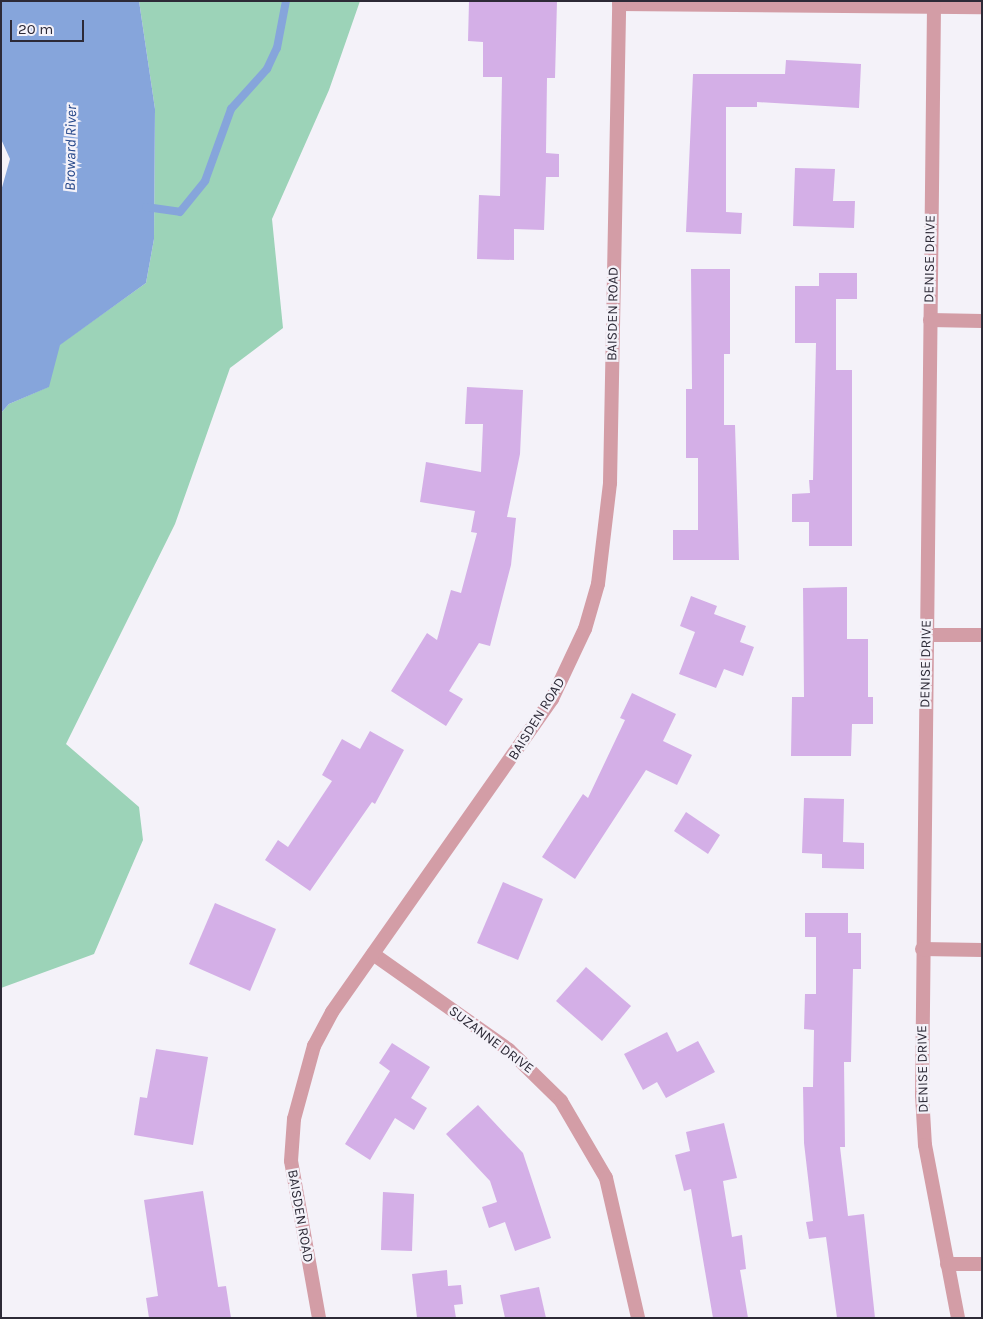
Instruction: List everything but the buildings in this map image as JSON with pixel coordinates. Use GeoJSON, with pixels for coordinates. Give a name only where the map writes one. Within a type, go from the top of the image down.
{"type":"FeatureCollection","features":[{"type":"Feature","properties":{"kind":"street"},"geometry":{"type":"LineString","coordinates":[[619,2],[982,7]]}},
{"type":"Feature","properties":{"kind":"street","name":"BAISDEN ROAD"},"geometry":{"type":"LineString","coordinates":[[319,1318],[295,1199],[294,1119],[314,1046],[373,954],[552,699],[584,629],[598,584],[610,483],[619,2]]}},
{"type":"Feature","properties":{"kind":"street","name":"DENISE DRIVE"},"geometry":{"type":"LineString","coordinates":[[934,6],[922,949],[925,1145],[958,1318]]}},
{"type":"Feature","properties":{"kind":"street"},"geometry":{"type":"LineString","coordinates":[[930,320],[982,321]]}},
{"type":"Feature","properties":{"kind":"street"},"geometry":{"type":"LineString","coordinates":[[926,635],[982,635]]}},
{"type":"Feature","properties":{"kind":"street"},"geometry":{"type":"LineString","coordinates":[[922,949],[982,950]]}},
{"type":"Feature","properties":{"kind":"street","name":"SUZANNE DRIVE"},"geometry":{"type":"LineString","coordinates":[[373,954],[509,1050],[561,1101],[606,1178],[638,1318]]}},
{"type":"Feature","properties":{"kind":"street"},"geometry":{"type":"LineString","coordinates":[[947,1264],[982,1264]]}},
{"type":"Feature","properties":{"kind":"green space"},"geometry":{"type":"Polygon","coordinates":[[[139,1],[360,1],[329,90],[272,219],[283,328],[230,368],[175,524],[66,744],[139,807],[143,840],[94,954],[1,988],[1,413],[9,404],[48,387],[59,345],[146,283],[154,239],[155,109],[139,1]]]}},
{"type":"Feature","properties":{"kind":"water","name":"Broward River"},"geometry":{"type":"Polygon","coordinates":[[[1,1],[139,1],[155,109],[154,239],[146,283],[60,345],[49,387],[9,404],[1,413],[1,191],[10,159],[1,139],[1,1]]]}},
{"type":"Feature","properties":{"kind":"waterway"},"geometry":{"type":"LineString","coordinates":[[146,207],[180,212],[205,181],[231,109],[267,69],[277,48],[286,1]]}}]}
